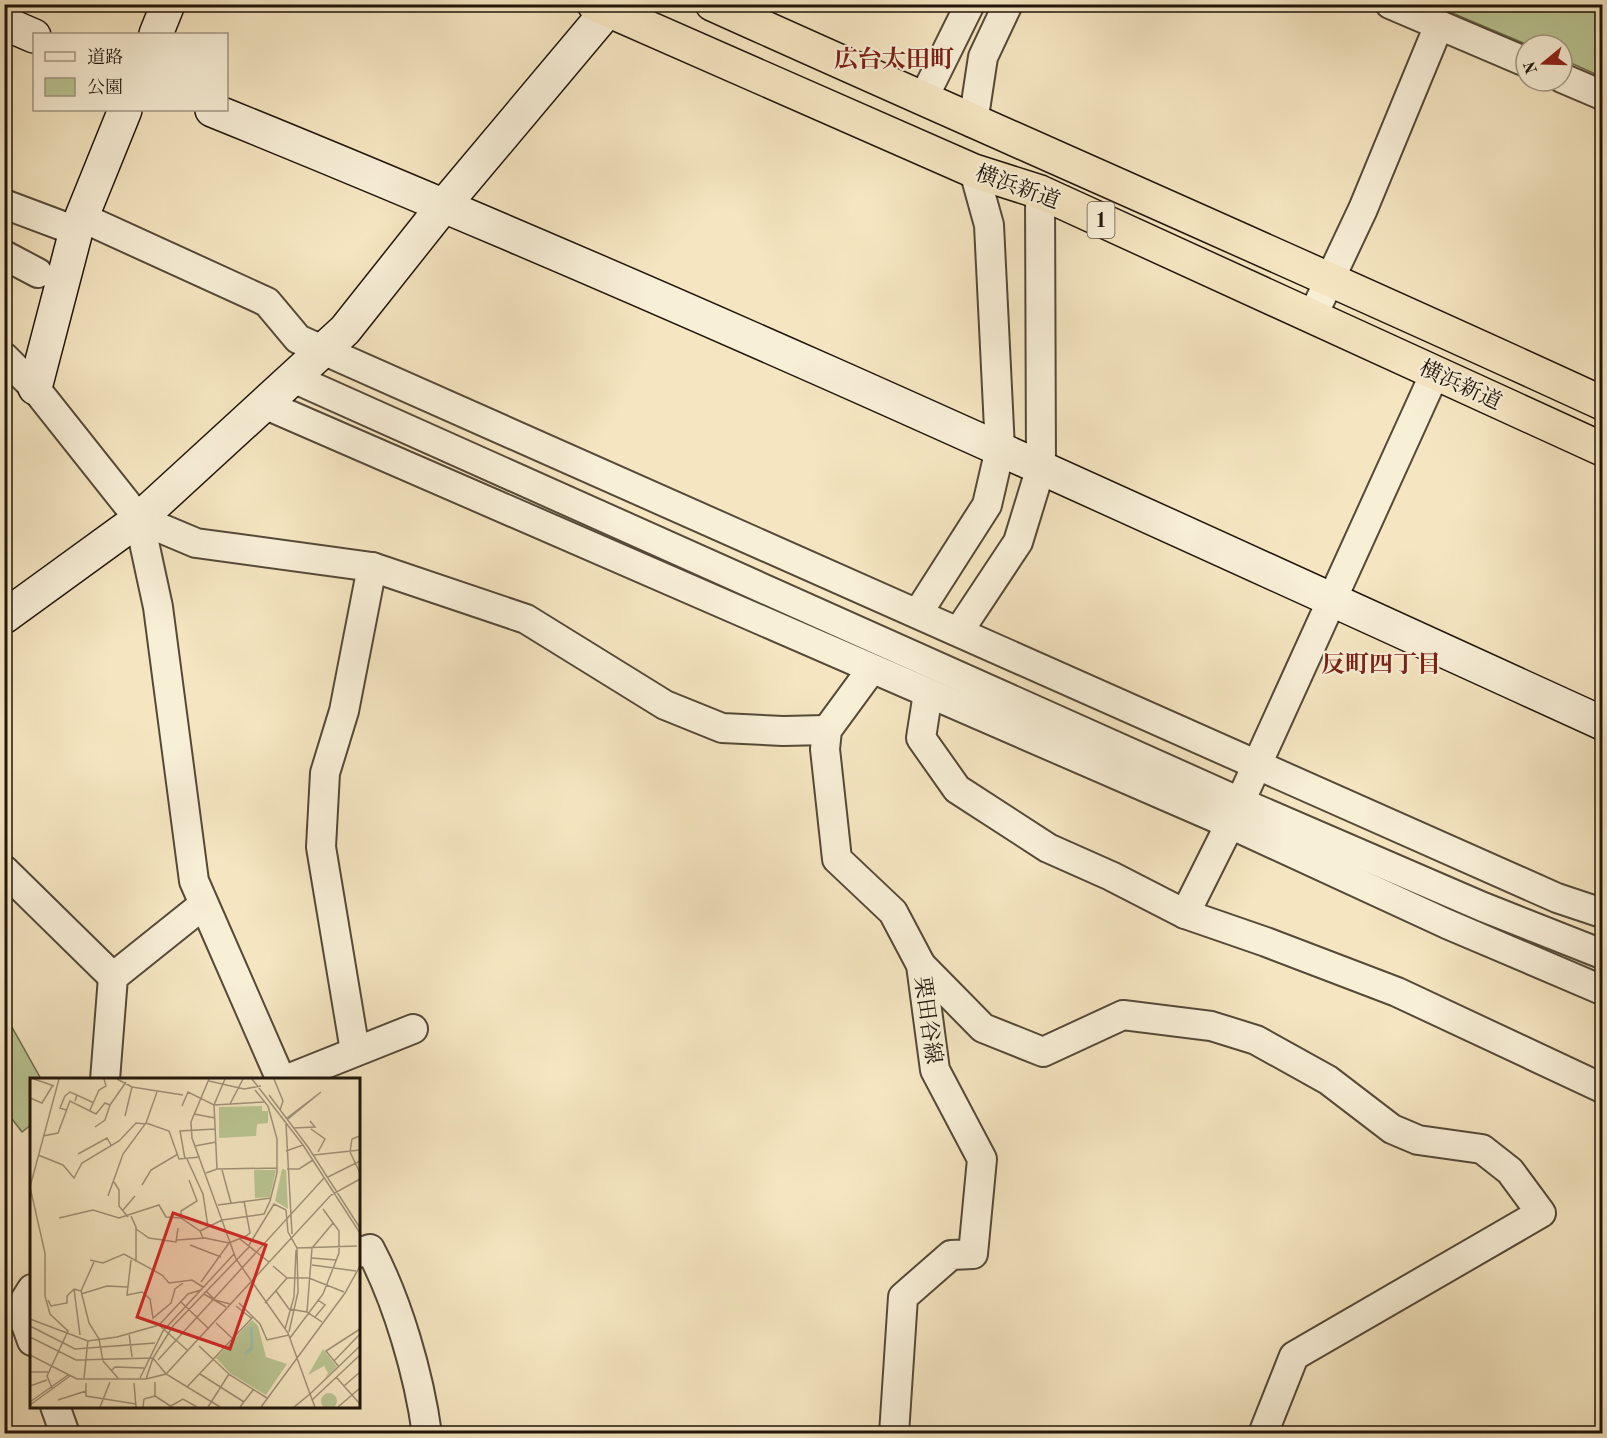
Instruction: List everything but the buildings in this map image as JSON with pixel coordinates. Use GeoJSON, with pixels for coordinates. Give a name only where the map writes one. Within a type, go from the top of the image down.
{"type":"FeatureCollection","features":[{"type":"Feature","properties":{"kind":"highway","name":"横浜新道"},"geometry":{"type":"LineString","coordinates":[[712,4],[973,123],[1332,278],[1602,403]]}},
{"type":"Feature","properties":{"kind":"highway","name":"横浜新道"},"geometry":{"type":"LineString","coordinates":[[606,6],[975,171],[1040,192],[1602,449]]}},
{"type":"Feature","properties":{"kind":"street"},"geometry":{"type":"LineString","coordinates":[[156,33],[168,4]]}},
{"type":"Feature","properties":{"kind":"street"},"geometry":{"type":"LineString","coordinates":[[922,99],[970,4]]}},
{"type":"Feature","properties":{"kind":"street"},"geometry":{"type":"LineString","coordinates":[[973,123],[983,57],[1008,4]]}},
{"type":"Feature","properties":{"kind":"street"},"geometry":{"type":"LineString","coordinates":[[1390,4],[1514,58]]}},
{"type":"Feature","properties":{"kind":"street"},"geometry":{"type":"LineString","coordinates":[[4,617],[139,519],[345,330],[606,6]]}},
{"type":"Feature","properties":{"kind":"street"},"geometry":{"type":"LineString","coordinates":[[4,23],[33,36]]}},
{"type":"Feature","properties":{"kind":"street"},"geometry":{"type":"LineString","coordinates":[[1313,315],[1332,278],[1439,25]]}},
{"type":"Feature","properties":{"kind":"street"},"geometry":{"type":"LineString","coordinates":[[1574,83],[1602,95]]}},
{"type":"Feature","properties":{"kind":"street"},"geometry":{"type":"LineString","coordinates":[[34,388],[79,224],[125,111]]}},
{"type":"Feature","properties":{"kind":"street"},"geometry":{"type":"LineString","coordinates":[[214,111],[446,204],[1041,467],[1602,723]]}},
{"type":"Feature","properties":{"kind":"street"},"geometry":{"type":"LineString","coordinates":[[918,613],[987,505],[1000,449],[988,225],[975,171]]}},
{"type":"Feature","properties":{"kind":"street"},"geometry":{"type":"LineString","coordinates":[[959,631],[1018,542],[1041,467],[1040,192]]}},
{"type":"Feature","properties":{"kind":"street"},"geometry":{"type":"LineString","coordinates":[[4,204],[79,224],[267,302],[298,339],[324,351],[1557,898],[1602,913]]}},
{"type":"Feature","properties":{"kind":"street"},"geometry":{"type":"LineString","coordinates":[[4,255],[38,273]]}},
{"type":"Feature","properties":{"kind":"street"},"geometry":{"type":"LineString","coordinates":[[4,357],[34,388],[139,519],[158,607],[194,880],[279,1078]]}},
{"type":"Feature","properties":{"kind":"street"},"geometry":{"type":"LineString","coordinates":[[1185,914],[1235,813],[1435,373]]}},
{"type":"Feature","properties":{"kind":"street"},"geometry":{"type":"LineString","coordinates":[[292,378],[823,632],[871,670],[1602,954]]}},
{"type":"Feature","properties":{"kind":"street"},"geometry":{"type":"LineString","coordinates":[[264,404],[823,632],[1235,813],[1447,924],[1602,990]]}},
{"type":"Feature","properties":{"kind":"street"},"geometry":{"type":"LineString","coordinates":[[139,519],[196,543],[372,567],[526,619],[665,705],[722,728],[783,731],[827,730],[871,670]]}},
{"type":"Feature","properties":{"kind":"street"},"geometry":{"type":"LineString","coordinates":[[356,1051],[321,847],[325,773],[344,711],[372,567]]}},
{"type":"Feature","properties":{"kind":"street"},"geometry":{"type":"LineString","coordinates":[[823,632],[849,583]]}},
{"type":"Feature","properties":{"kind":"street"},"geometry":{"type":"LineString","coordinates":[[928,693],[921,738],[957,789],[1048,848],[1111,876],[1185,914],[1397,992],[1602,1088]]}},
{"type":"Feature","properties":{"kind":"street","name":"栗田谷線"},"geometry":{"type":"LineString","coordinates":[[827,730],[825,749],[837,859],[893,912],[921,965],[935,1070],[981,1159],[973,1254],[951,1254],[903,1297],[894,1434]]}},
{"type":"Feature","properties":{"kind":"street"},"geometry":{"type":"LineString","coordinates":[[9,881],[113,977]]}},
{"type":"Feature","properties":{"kind":"street"},"geometry":{"type":"LineString","coordinates":[[105,1078],[113,977],[203,905]]}},
{"type":"Feature","properties":{"kind":"street"},"geometry":{"type":"LineString","coordinates":[[921,965],[983,1028],[1043,1052],[1123,1015],[1211,1026],[1256,1040],[1328,1080],[1392,1129],[1418,1140],[1482,1149],[1510,1172],[1541,1213],[1294,1356],[1263,1434]]}},
{"type":"Feature","properties":{"kind":"street"},"geometry":{"type":"LineString","coordinates":[[290,1078],[413,1029]]}},
{"type":"Feature","properties":{"kind":"street"},"geometry":{"type":"LineString","coordinates":[[360,1252],[370,1249],[380,1268],[416,1374],[427,1434]]}},
{"type":"Feature","properties":{"kind":"street"},"geometry":{"type":"LineString","coordinates":[[19,1305],[30,1335]]}},
{"type":"Feature","properties":{"kind":"street"},"geometry":{"type":"LineString","coordinates":[[55,1408],[65,1434]]}},
{"type":"Feature","properties":{"kind":"green space"},"geometry":{"type":"Polygon","coordinates":[[[1433,5],[1602,5],[1602,77],[1574,64],[1574,33],[1514,33],[1514,39],[1433,5]]]}},
{"type":"Feature","properties":{"kind":"green space"},"geometry":{"type":"Polygon","coordinates":[[[4,1013],[40,1078],[30,1078],[30,1126],[22,1132],[5,1110],[4,1013]]]}},
{"type":"Feature","properties":{"kind":"district","name":"広台太田町"},"geometry":{"type":"Point","coordinates":[894,59]}},
{"type":"Feature","properties":{"kind":"district","name":"反町四丁目"},"geometry":{"type":"Point","coordinates":[1381,664]}}]}
